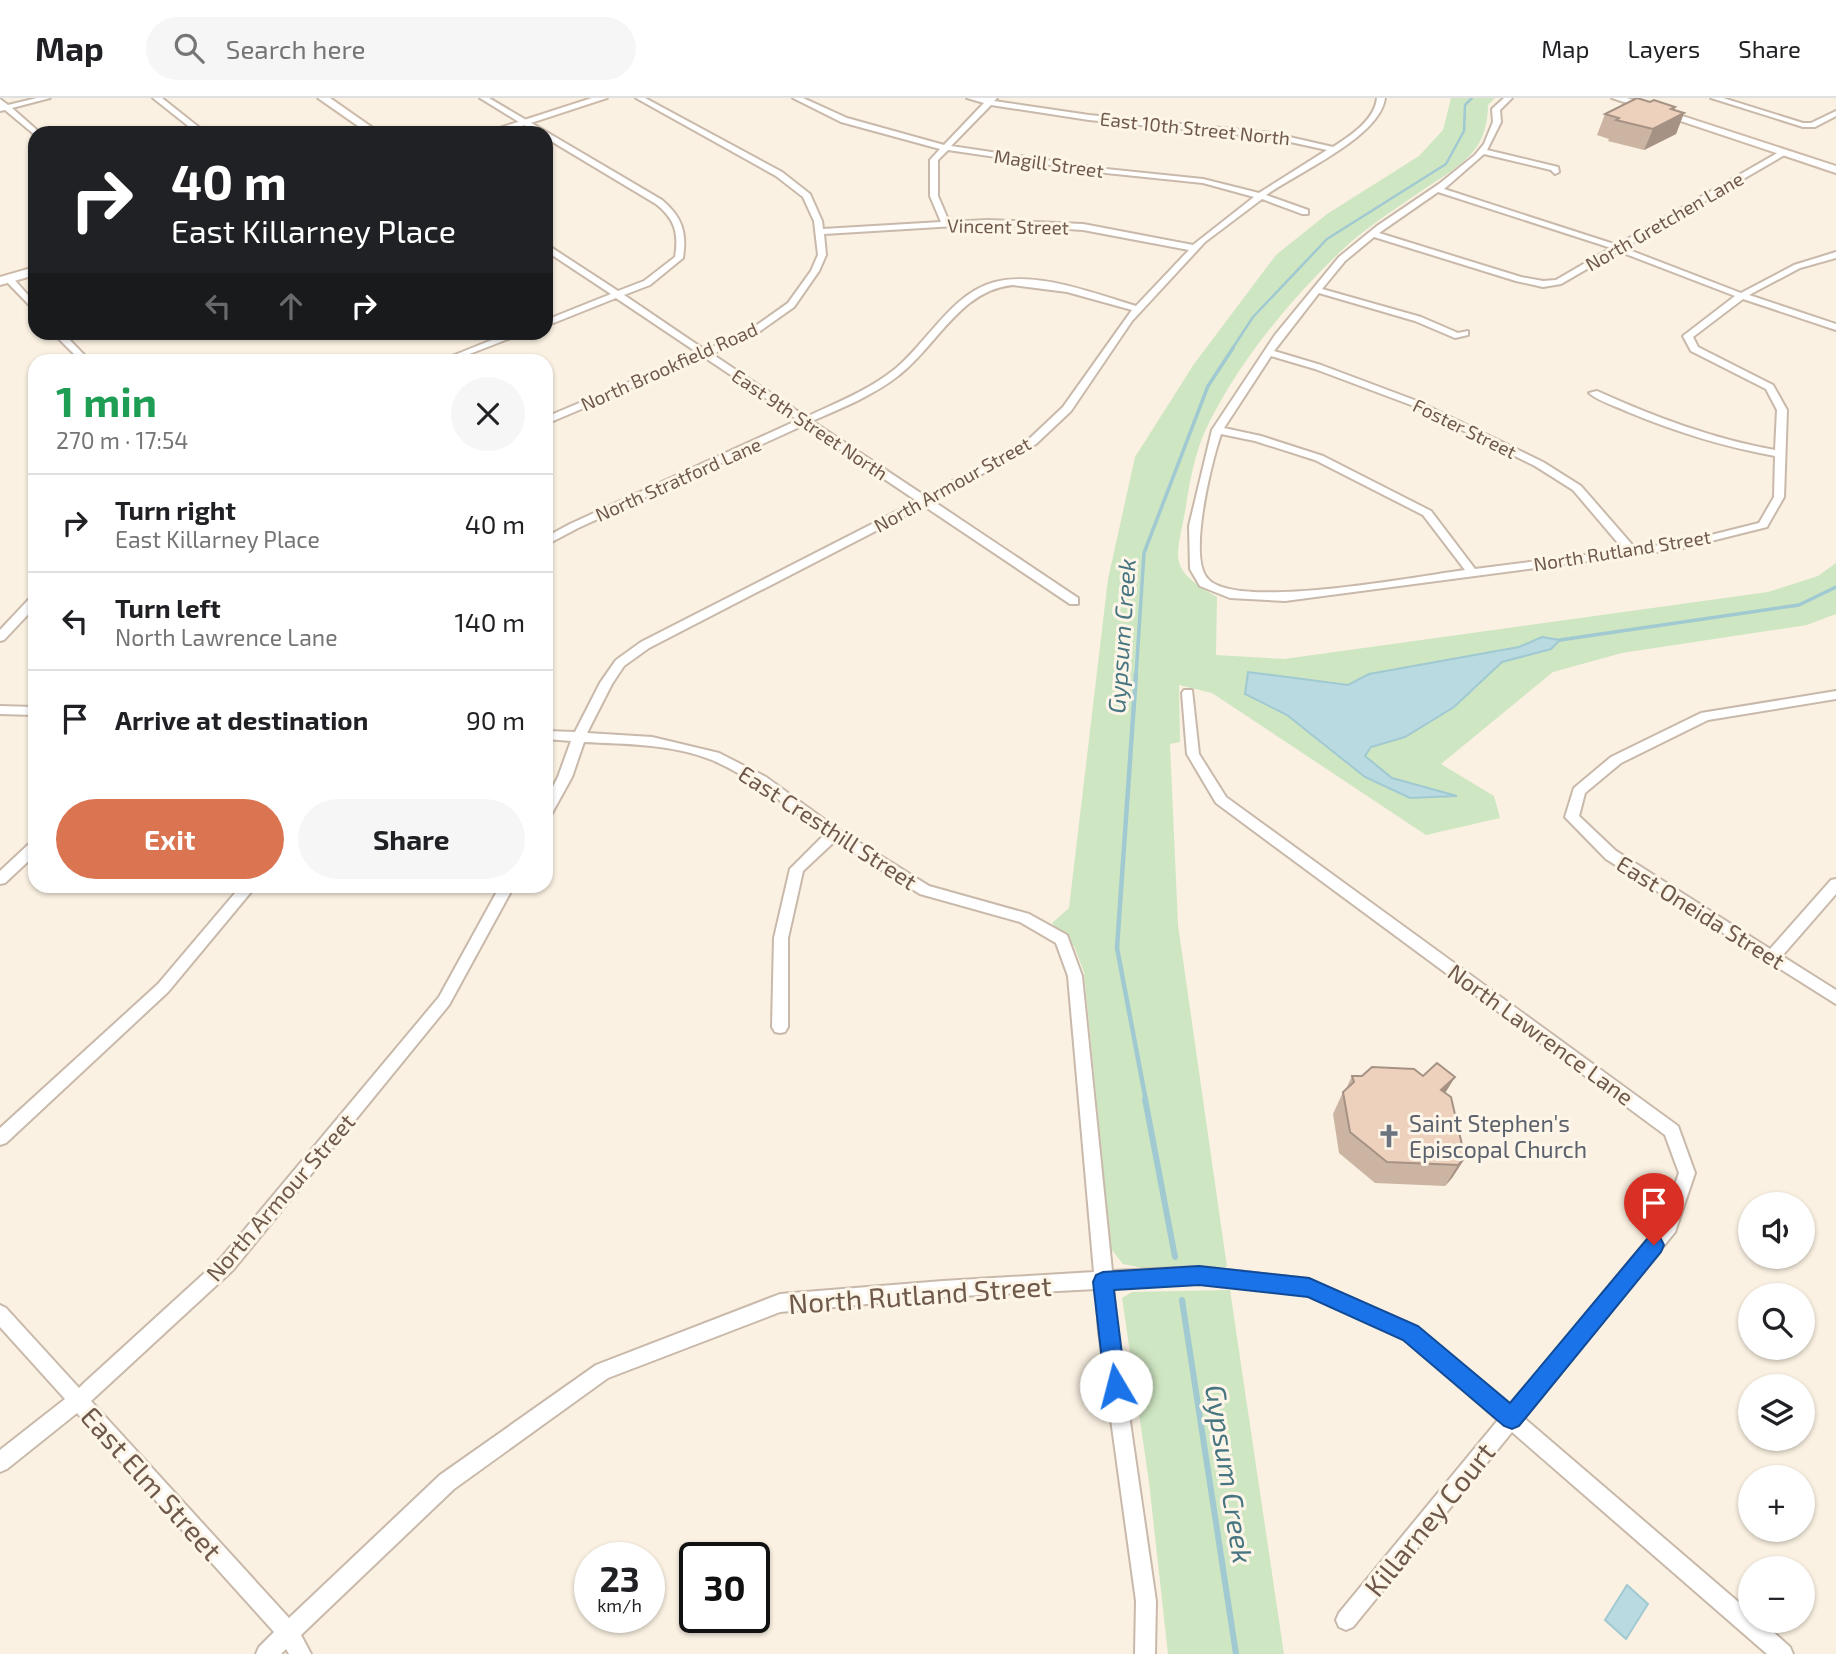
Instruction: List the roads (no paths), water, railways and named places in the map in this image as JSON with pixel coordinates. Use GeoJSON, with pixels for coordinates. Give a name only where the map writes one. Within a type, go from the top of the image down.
{"type":"FeatureCollection","features":[{"type":"Feature","properties":{"kind":"main road"},"geometry":{"type":"LineString","coordinates":[[323,98],[365,126]]}},
{"type":"Feature","properties":{"kind":"main road"},"geometry":{"type":"LineString","coordinates":[[511,126],[602,98]]}},
{"type":"Feature","properties":{"kind":"main road"},"geometry":{"type":"LineString","coordinates":[[1617,98],[1836,170]]}},
{"type":"Feature","properties":{"kind":"main road"},"geometry":{"type":"LineString","coordinates":[[4,280],[28,273]]}},
{"type":"Feature","properties":{"kind":"street"},"geometry":{"type":"LineString","coordinates":[[2,106],[46,98]]}},
{"type":"Feature","properties":{"kind":"street"},"geometry":{"type":"LineString","coordinates":[[157,98],[193,126]]}},
{"type":"Feature","properties":{"kind":"street"},"geometry":{"type":"LineString","coordinates":[[484,98],[531,126]]}},
{"type":"Feature","properties":{"kind":"street"},"geometry":{"type":"LineString","coordinates":[[640,98],[779,174],[799,188],[807,196],[818,221],[819,232]]}},
{"type":"Feature","properties":{"kind":"street","name":"Magill Street"},"geometry":{"type":"LineString","coordinates":[[797,98],[844,120],[945,148],[1106,171],[1203,181],[1261,196],[1305,212]]}},
{"type":"Feature","properties":{"kind":"street","name":"East 10th Street North"},"geometry":{"type":"LineString","coordinates":[[971,98],[1266,134],[1306,141],[1334,150]]}},
{"type":"Feature","properties":{"kind":"street","name":"North Armour Street"},"geometry":{"type":"LineString","coordinates":[[553,800],[565,777],[579,736],[606,682],[620,663],[645,645],[925,501],[1032,442],[1067,409],[1138,309],[1194,248],[1261,196],[1356,136],[1380,107],[1381,98]]}},
{"type":"Feature","properties":{"kind":"street"},"geometry":{"type":"LineString","coordinates":[[1472,572],[1427,513],[1319,458],[1257,438],[1217,430],[1269,352],[1342,259],[1437,189],[1482,151],[1497,122],[1496,108],[1508,98]]}},
{"type":"Feature","properties":{"kind":"street"},"geometry":{"type":"LineString","coordinates":[[1715,98],[1803,125],[1812,125],[1836,113]]}},
{"type":"Feature","properties":{"kind":"street"},"geometry":{"type":"LineString","coordinates":[[946,225],[934,196],[934,160],[991,100]]}},
{"type":"Feature","properties":{"kind":"street"},"geometry":{"type":"LineString","coordinates":[[2,106],[28,127]]}},
{"type":"Feature","properties":{"kind":"street"},"geometry":{"type":"LineString","coordinates":[[553,139],[659,202],[669,210],[682,229],[679,258],[647,283],[553,320]]}},
{"type":"Feature","properties":{"kind":"street"},"geometry":{"type":"LineString","coordinates":[[1482,151],[1555,169],[1555,172]]}},
{"type":"Feature","properties":{"kind":"street","name":"North Gretchen Lane"},"geometry":{"type":"LineString","coordinates":[[1373,234],[1543,284],[1558,282],[1784,153]]}},
{"type":"Feature","properties":{"kind":"street"},"geometry":{"type":"LineString","coordinates":[[1437,189],[1618,247],[1744,297],[1836,327]]}},
{"type":"Feature","properties":{"kind":"street","name":"Vincent Street"},"geometry":{"type":"LineString","coordinates":[[819,232],[988,222],[1083,227],[1194,248]]}},
{"type":"Feature","properties":{"kind":"street","name":"North Brookfield Road"},"geometry":{"type":"LineString","coordinates":[[553,418],[750,334],[791,305],[815,271],[822,255],[819,232]]}},
{"type":"Feature","properties":{"kind":"street","name":"East 9th Street North"},"geometry":{"type":"LineString","coordinates":[[553,252],[1074,601]]}},
{"type":"Feature","properties":{"kind":"street"},"geometry":{"type":"LineString","coordinates":[[1744,297],[1784,271],[1836,255]]}},
{"type":"Feature","properties":{"kind":"street"},"geometry":{"type":"LineString","coordinates":[[4,280],[28,302]]}},
{"type":"Feature","properties":{"kind":"street","name":"North Stratford Lane"},"geometry":{"type":"LineString","coordinates":[[553,538],[857,397],[900,370],[933,338],[962,304],[994,285],[1027,282],[1138,309]]}},
{"type":"Feature","properties":{"kind":"street"},"geometry":{"type":"LineString","coordinates":[[1317,290],[1418,319],[1458,336],[1465,333]]}},
{"type":"Feature","properties":{"kind":"street","name":"North Rutland Street"},"geometry":{"type":"LineString","coordinates":[[1217,430],[1194,526],[1196,569],[1204,583],[1234,595],[1285,597],[1679,546],[1763,525],[1779,497],[1782,410],[1770,387],[1694,349],[1688,336],[1744,297]]}},
{"type":"Feature","properties":{"kind":"street"},"geometry":{"type":"LineString","coordinates":[[64,340],[79,354]]}},
{"type":"Feature","properties":{"kind":"street"},"geometry":{"type":"LineString","coordinates":[[463,354],[501,340]]}},
{"type":"Feature","properties":{"kind":"street","name":"Foster Street"},"geometry":{"type":"LineString","coordinates":[[1269,352],[1404,399],[1539,464],[1577,488],[1632,552]]}},
{"type":"Feature","properties":{"kind":"street"},"geometry":{"type":"LineString","coordinates":[[1594,393],[1688,433],[1747,449],[1781,454]]}},
{"type":"Feature","properties":{"kind":"street"},"geometry":{"type":"LineString","coordinates":[[0,637],[28,607]]}},
{"type":"Feature","properties":{"kind":"street","name":"North Lawrence Lane"},"geometry":{"type":"LineString","coordinates":[[1188,693],[1193,754],[1221,800],[1672,1131],[1687,1173],[1669,1226],[1512,1418]]}},
{"type":"Feature","properties":{"kind":"street","name":"East Oneida Street"},"geometry":{"type":"LineString","coordinates":[[1836,695],[1705,716],[1616,760],[1579,791],[1572,817],[1611,855],[1836,998]]}},
{"type":"Feature","properties":{"kind":"street"},"geometry":{"type":"LineString","coordinates":[[0,710],[28,711]]}},
{"type":"Feature","properties":{"kind":"street","name":"East Cresthill Street"},"geometry":{"type":"LineString","coordinates":[[553,735],[652,741],[714,756],[761,780],[834,834],[925,890],[1024,918],[1062,939],[1075,976],[1103,1282]]}},
{"type":"Feature","properties":{"kind":"street"},"geometry":{"type":"LineString","coordinates":[[780,1027],[781,938],[797,869],[834,834]]}},
{"type":"Feature","properties":{"kind":"street"},"geometry":{"type":"LineString","coordinates":[[0,879],[28,853]]}},
{"type":"Feature","properties":{"kind":"street"},"geometry":{"type":"LineString","coordinates":[[1772,957],[1836,884]]}},
{"type":"Feature","properties":{"kind":"street"},"geometry":{"type":"LineString","coordinates":[[0,1139],[163,988],[243,893]]}},
{"type":"Feature","properties":{"kind":"street","name":"North Armour Street"},"geometry":{"type":"LineString","coordinates":[[0,1462],[78,1400],[236,1253],[444,1001],[503,893]]}},
{"type":"Feature","properties":{"kind":"street","name":"North Rutland Street"},"geometry":{"type":"LineString","coordinates":[[266,1654],[447,1482],[602,1371],[780,1303],[943,1289],[1199,1275],[1309,1287],[1410,1333],[1512,1418],[1783,1654]]}},
{"type":"Feature","properties":{"kind":"street"},"geometry":{"type":"LineString","coordinates":[[1103,1282],[1146,1601],[1145,1654]]}},
{"type":"Feature","properties":{"kind":"street","name":"East Elm Street"},"geometry":{"type":"LineString","coordinates":[[0,1314],[288,1633],[301,1654]]}},
{"type":"Feature","properties":{"kind":"street","name":"Killarney Court"},"geometry":{"type":"LineString","coordinates":[[1346,1620],[1512,1418]]}},
{"type":"Feature","properties":{"kind":"water"},"geometry":{"type":"Polygon","coordinates":[[[1542,637],[1560,640],[1551,649],[1502,662],[1454,707],[1405,737],[1371,747],[1365,756],[1392,778],[1457,796],[1410,798],[1365,777],[1287,715],[1245,694],[1248,672],[1348,685],[1369,674],[1519,647],[1542,637]]]}},
{"type":"Feature","properties":{"kind":"water"},"geometry":{"type":"Polygon","coordinates":[[[1627,1585],[1648,1604],[1626,1639],[1605,1620],[1627,1585]]]}},
{"type":"Feature","properties":{"kind":"waterway","name":"Gypsum Creek"},"geometry":{"type":"LineString","coordinates":[[1232,349],[1253,317],[1327,239],[1446,164],[1464,131],[1465,105],[1472,98]]}},
{"type":"Feature","properties":{"kind":"waterway","name":"Gypsum Creek"},"geometry":{"type":"LineString","coordinates":[[1136,676],[1144,553],[1208,386],[1233,348]]}},
{"type":"Feature","properties":{"kind":"waterway"},"geometry":{"type":"LineString","coordinates":[[1560,640],[1799,605],[1836,587]]}},
{"type":"Feature","properties":{"kind":"waterway","name":"Gypsum Creek"},"geometry":{"type":"LineString","coordinates":[[1136,674],[1117,948],[1146,1101]]}},
{"type":"Feature","properties":{"kind":"waterway","name":"Gypsum Creek"},"geometry":{"type":"LineString","coordinates":[[1145,1099],[1175,1257]]}},
{"type":"Feature","properties":{"kind":"waterway","name":"Gypsum Creek"},"geometry":{"type":"LineString","coordinates":[[1182,1300],[1236,1654]]}},
{"type":"Feature","properties":{"kind":"place","name":"Saint Stephen's Episcopal Church"},"geometry":{"type":"Point","coordinates":[1389,1136]}}]}
